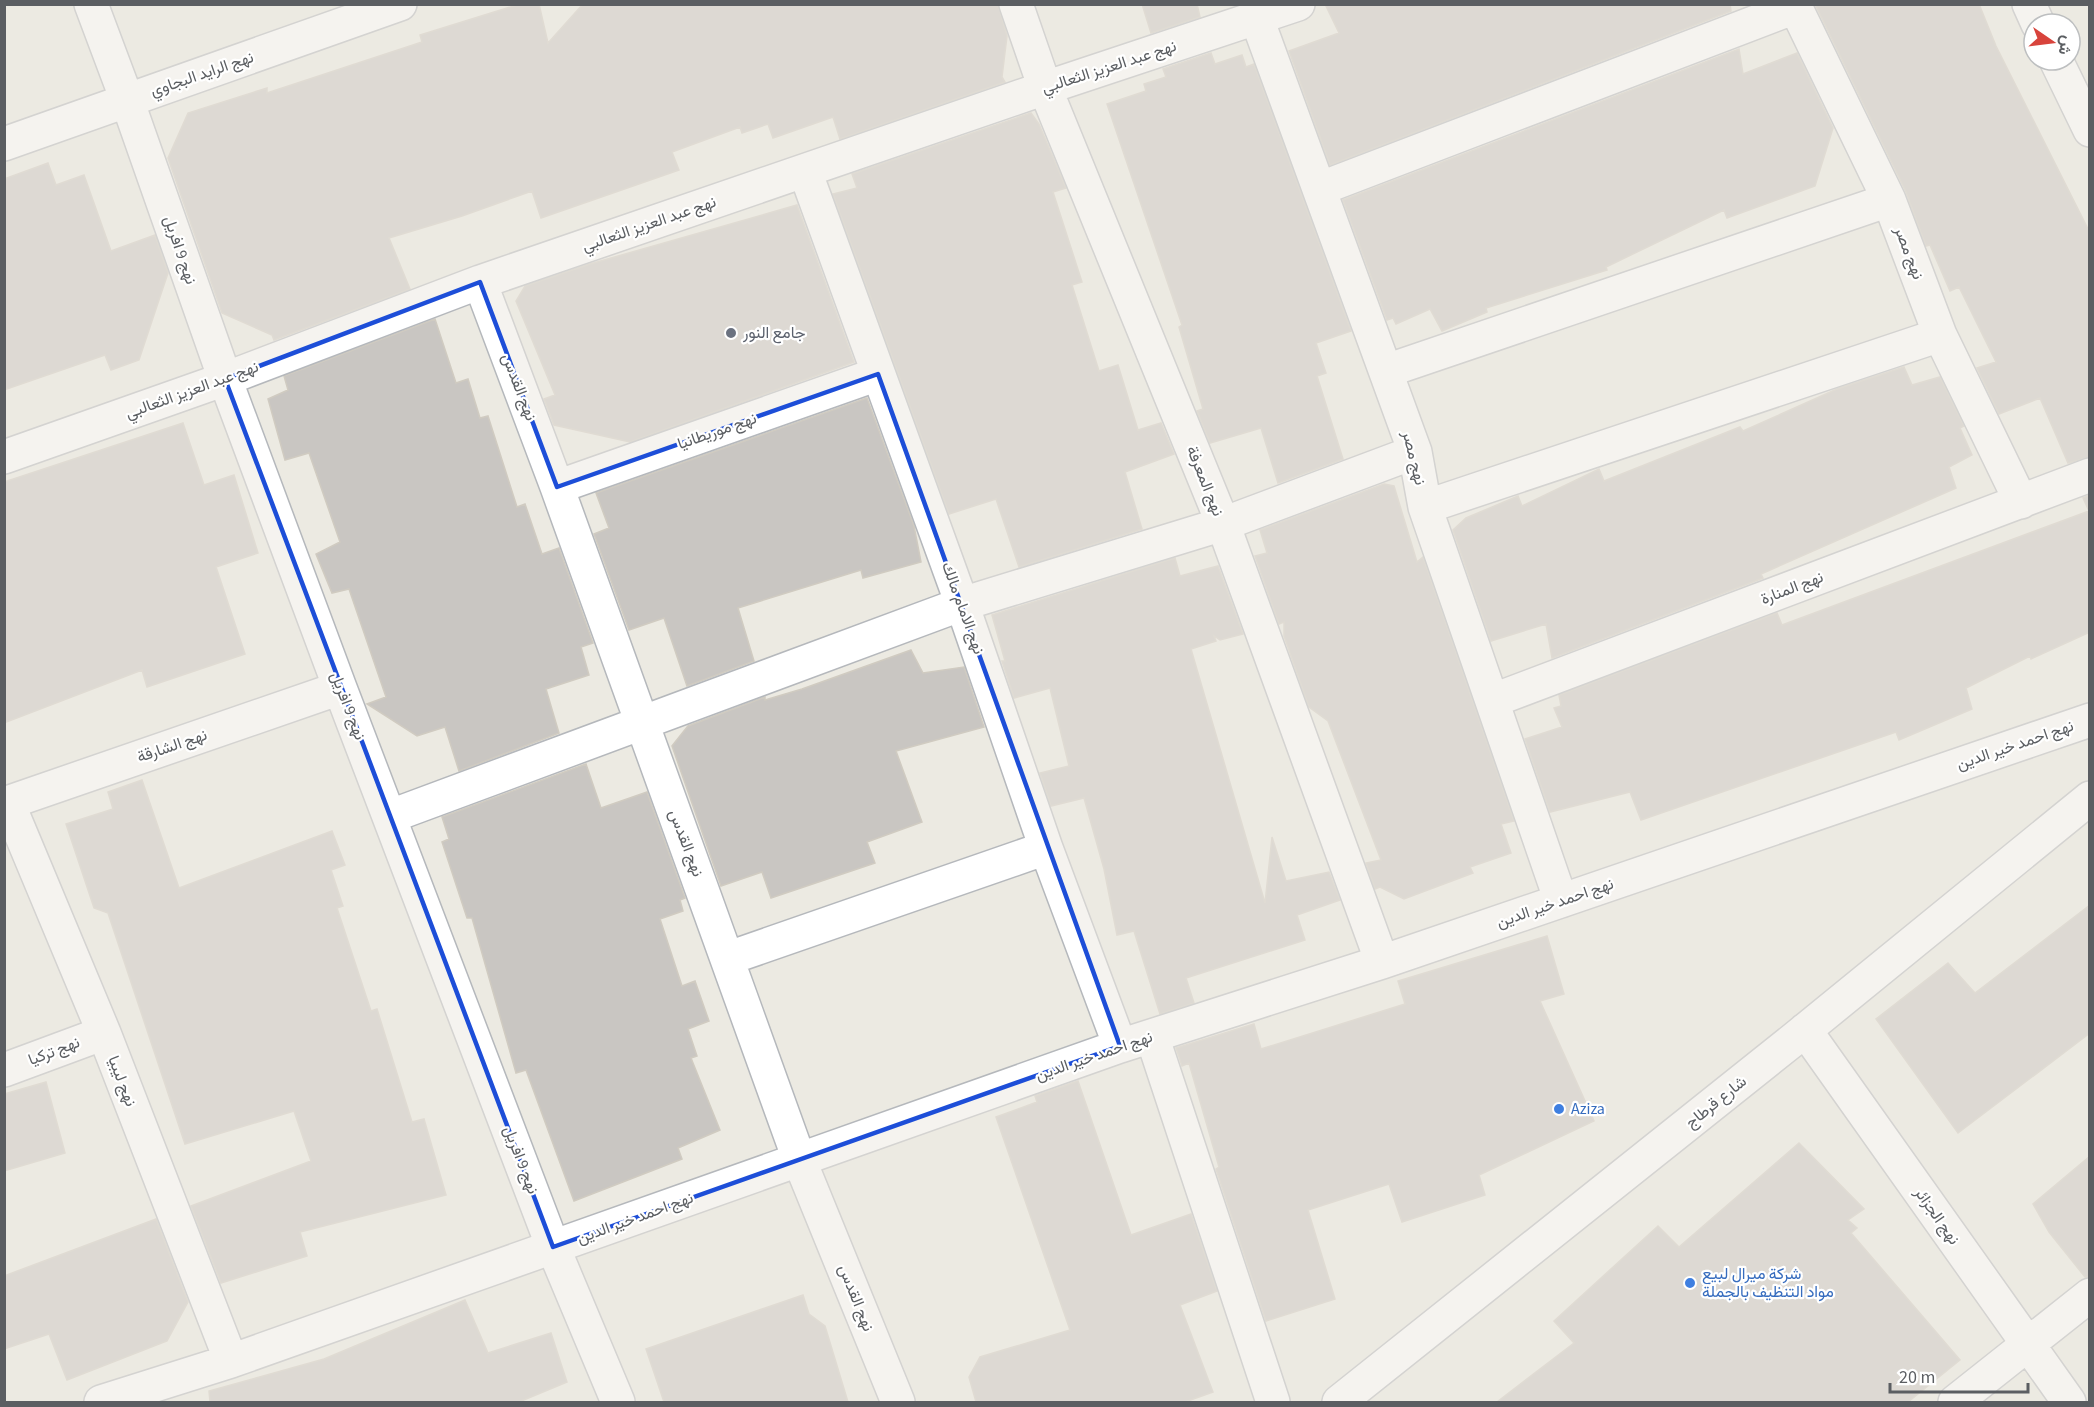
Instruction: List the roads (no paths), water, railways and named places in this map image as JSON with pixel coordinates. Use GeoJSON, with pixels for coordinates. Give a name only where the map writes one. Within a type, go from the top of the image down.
{"type":"FeatureCollection","features":[{"type":"Feature","properties":{"kind":"street","name":"نهج 9 افريل"},"geometry":{"type":"LineString","coordinates":[[91,4],[225,379],[340,688],[391,816],[553,1247],[618,1402]]}},
{"type":"Feature","properties":{"kind":"street","name":"نهج الرايد البجاوي"},"geometry":{"type":"LineString","coordinates":[[4,144],[400,4]]}},
{"type":"Feature","properties":{"kind":"street","name":"نهج المعرفة"},"geometry":{"type":"LineString","coordinates":[[1016,4],[1045,88],[1223,524],[1382,962]]}},
{"type":"Feature","properties":{"kind":"street","name":"نهج عبد العزيز الثعالبي"},"geometry":{"type":"LineString","coordinates":[[4,457],[225,379],[480,282],[1045,88],[1298,4]]}},
{"type":"Feature","properties":{"kind":"street","name":"نهج مصر"},"geometry":{"type":"LineString","coordinates":[[1794,6],[1888,200],[1941,335],[2021,502]]}},
{"type":"Feature","properties":{"kind":"street"},"geometry":{"type":"LineString","coordinates":[[1319,189],[1794,6]]}},
{"type":"Feature","properties":{"kind":"street","name":"نهج مصر"},"geometry":{"type":"LineString","coordinates":[[1257,19],[1415,452],[1425,507],[1494,700],[1561,901]]}},
{"type":"Feature","properties":{"kind":"street"},"geometry":{"type":"LineString","coordinates":[[2062,72],[2090,130]]}},
{"type":"Feature","properties":{"kind":"street","name":"نهج الامام مالك"},"geometry":{"type":"LineString","coordinates":[[805,171],[962,604],[1046,848],[1120,1046]]}},
{"type":"Feature","properties":{"kind":"street"},"geometry":{"type":"LineString","coordinates":[[1386,371],[1888,200]]}},
{"type":"Feature","properties":{"kind":"street","name":"نهج القدس"},"geometry":{"type":"LineString","coordinates":[[480,282],[557,487],[640,722],[729,958],[799,1159],[898,1402]]}},
{"type":"Feature","properties":{"kind":"street"},"geometry":{"type":"LineString","coordinates":[[1425,507],[1941,335]]}},
{"type":"Feature","properties":{"kind":"street","name":"نهج موريطانيا"},"geometry":{"type":"LineString","coordinates":[[557,487],[878,374]]}},
{"type":"Feature","properties":{"kind":"street"},"geometry":{"type":"LineString","coordinates":[[391,816],[962,604],[1223,524],[1415,452]]}},
{"type":"Feature","properties":{"kind":"street","name":"نهج المنارة"},"geometry":{"type":"LineString","coordinates":[[1494,700],[2090,475]]}},
{"type":"Feature","properties":{"kind":"street","name":"نهج الشارقة"},"geometry":{"type":"LineString","coordinates":[[6,804],[340,688]]}},
{"type":"Feature","properties":{"kind":"street","name":"نهج احمد خير الدين"},"geometry":{"type":"LineString","coordinates":[[101,1402],[231,1361],[1120,1046],[1382,962],[2090,720]]}},
{"type":"Feature","properties":{"kind":"street","name":"شارع قرطاج"},"geometry":{"type":"LineString","coordinates":[[1339,1402],[1805,1030],[2090,798]]}},
{"type":"Feature","properties":{"kind":"street","name":"نهج ليبيا"},"geometry":{"type":"LineString","coordinates":[[6,804],[104,1033],[231,1361]]}},
{"type":"Feature","properties":{"kind":"street"},"geometry":{"type":"LineString","coordinates":[[729,958],[1046,848]]}},
{"type":"Feature","properties":{"kind":"street","name":"نهج الجزائر"},"geometry":{"type":"LineString","coordinates":[[1805,1030],[2069,1402]]}},
{"type":"Feature","properties":{"kind":"street","name":"نهج تركيا"},"geometry":{"type":"LineString","coordinates":[[4,1070],[104,1033]]}},
{"type":"Feature","properties":{"kind":"street"},"geometry":{"type":"LineString","coordinates":[[1152,1036],[1273,1402]]}},
{"type":"Feature","properties":{"kind":"street"},"geometry":{"type":"LineString","coordinates":[[1955,1402],[2090,1295]]}},
{"type":"Feature","properties":{"kind":"place","name":"جامع النور"},"geometry":{"type":"Point","coordinates":[731,333]}},
{"type":"Feature","properties":{"kind":"place","name":"Aziza"},"geometry":{"type":"Point","coordinates":[1559,1109]}},
{"type":"Feature","properties":{"kind":"place","name":"شركة ميرال لبيع مواد التنظيف بالجملة"},"geometry":{"type":"Point","coordinates":[1690,1283]}}]}
